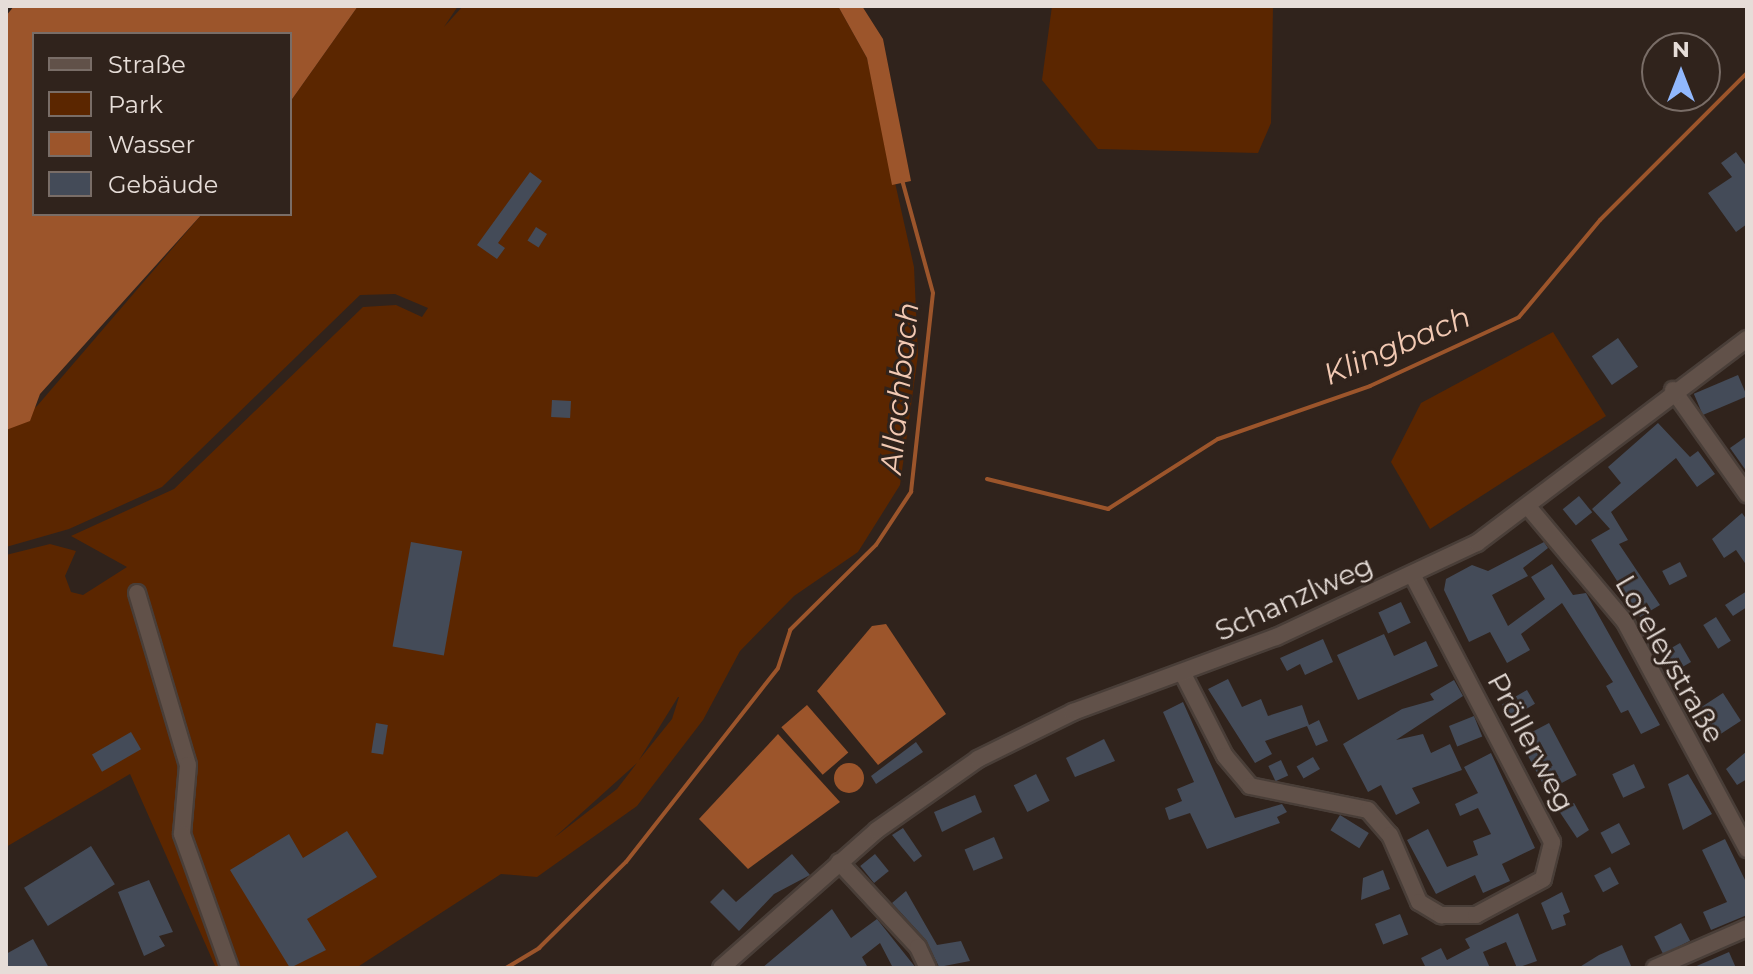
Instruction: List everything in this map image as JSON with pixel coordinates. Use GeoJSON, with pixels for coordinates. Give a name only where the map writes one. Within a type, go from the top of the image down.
{"type":"FeatureCollection","features":[{"type":"Feature","properties":{"kind":"street","name":"Schanzlweg"},"geometry":{"type":"LineString","coordinates":[[721,968],[839,862],[918,798],[1006,744],[1183,674],[1412,574],[1530,509],[1673,390],[1747,339]]}},
{"type":"Feature","properties":{"kind":"street"},"geometry":{"type":"LineString","coordinates":[[1673,390],[1747,494]]}},
{"type":"Feature","properties":{"kind":"street","name":"Loreleystraße"},"geometry":{"type":"LineString","coordinates":[[1530,509],[1625,622],[1747,849]]}},
{"type":"Feature","properties":{"kind":"street","name":"Pröllerweg"},"geometry":{"type":"LineString","coordinates":[[1183,674],[1225,756],[1250,786],[1268,795],[1368,810],[1390,835],[1419,902],[1441,915],[1476,915],[1543,879],[1552,842],[1412,574]]}},
{"type":"Feature","properties":{"kind":"street"},"geometry":{"type":"LineString","coordinates":[[137,593],[188,765],[182,834],[230,968]]}},
{"type":"Feature","properties":{"kind":"street"},"geometry":{"type":"LineString","coordinates":[[839,862],[918,947],[928,968]]}},
{"type":"Feature","properties":{"kind":"street"},"geometry":{"type":"LineString","coordinates":[[1655,968],[1747,928]]}},
{"type":"Feature","properties":{"kind":"green space"},"geometry":{"type":"Polygon","coordinates":[[[358,6],[458,6],[444,27],[463,6],[838,6],[867,58],[914,267],[918,355],[900,485],[858,552],[794,596],[740,651],[703,720],[637,806],[537,877],[501,874],[356,968],[216,968],[130,774],[6,847],[6,555],[50,544],[76,551],[65,576],[71,592],[83,595],[127,567],[71,536],[174,489],[363,307],[396,305],[422,317],[428,308],[395,294],[360,295],[162,487],[69,529],[6,547],[6,430],[37,406],[200,216],[292,216],[292,99],[358,6]],[[679,697],[639,760],[672,719],[679,697]],[[637,763],[555,837],[617,789],[637,763]]]}},
{"type":"Feature","properties":{"kind":"green space"},"geometry":{"type":"Polygon","coordinates":[[[1052,6],[1273,6],[1271,123],[1258,153],[1098,149],[1042,80],[1052,6]]]}},
{"type":"Feature","properties":{"kind":"green space"},"geometry":{"type":"Polygon","coordinates":[[[1553,332],[1606,416],[1430,529],[1391,462],[1421,403],[1553,332]]]}},
{"type":"Feature","properties":{"kind":"water"},"geometry":{"type":"Polygon","coordinates":[[[14,6],[358,6],[292,99],[292,32],[32,32],[32,216],[200,216],[40,394],[30,421],[6,430],[6,16],[14,6]]]}},
{"type":"Feature","properties":{"kind":"water"},"geometry":{"type":"Polygon","coordinates":[[[838,6],[862,6],[883,39],[911,181],[892,185],[867,58],[838,6]]]}},
{"type":"Feature","properties":{"kind":"water"},"geometry":{"type":"Polygon","coordinates":[[[886,624],[946,714],[878,765],[817,691],[872,626],[886,624]]]}},
{"type":"Feature","properties":{"kind":"water"},"geometry":{"type":"Polygon","coordinates":[[[807,705],[848,753],[823,775],[781,727],[807,705]]]}},
{"type":"Feature","properties":{"kind":"water"},"geometry":{"type":"Polygon","coordinates":[[[778,734],[840,802],[748,869],[699,819],[778,734]]]}},
{"type":"Feature","properties":{"kind":"water"},"geometry":{"type":"Polygon","coordinates":[[[849,763],[860,767],[864,778],[860,789],[849,793],[838,789],[834,778],[838,767],[849,763]]]}},
{"type":"Feature","properties":{"kind":"building"},"geometry":{"type":"Polygon","coordinates":[[[1736,152],[1747,167],[1747,224],[1736,232],[1708,193],[1732,177],[1721,163],[1736,152]]]}},
{"type":"Feature","properties":{"kind":"building"},"geometry":{"type":"Polygon","coordinates":[[[530,172],[542,181],[498,243],[505,248],[497,259],[477,245],[530,172]]]}},
{"type":"Feature","properties":{"kind":"building"},"geometry":{"type":"Polygon","coordinates":[[[536,227],[547,234],[539,247],[528,241],[536,227]]]}},
{"type":"Feature","properties":{"kind":"building"},"geometry":{"type":"Polygon","coordinates":[[[1618,338],[1638,367],[1612,385],[1592,356],[1618,338]]]}},
{"type":"Feature","properties":{"kind":"building"},"geometry":{"type":"Polygon","coordinates":[[[1738,375],[1747,396],[1703,415],[1694,394],[1738,375]]]}},
{"type":"Feature","properties":{"kind":"building"},"geometry":{"type":"Polygon","coordinates":[[[552,400],[571,401],[570,418],[551,417],[552,400]]]}},
{"type":"Feature","properties":{"kind":"building"},"geometry":{"type":"Polygon","coordinates":[[[1658,423],[1690,457],[1698,451],[1715,474],[1697,487],[1676,458],[1611,512],[1628,540],[1619,544],[1660,605],[1640,617],[1591,540],[1610,529],[1592,509],[1621,483],[1608,467],[1658,423]]]}},
{"type":"Feature","properties":{"kind":"building"},"geometry":{"type":"Polygon","coordinates":[[[1747,436],[1747,472],[1730,448],[1747,436]]]}},
{"type":"Feature","properties":{"kind":"building"},"geometry":{"type":"Polygon","coordinates":[[[1579,496],[1592,512],[1576,526],[1563,509],[1579,496]]]}},
{"type":"Feature","properties":{"kind":"building"},"geometry":{"type":"Polygon","coordinates":[[[1742,513],[1747,520],[1747,566],[1736,550],[1724,558],[1712,539],[1742,513]]]}},
{"type":"Feature","properties":{"kind":"building"},"geometry":{"type":"Polygon","coordinates":[[[411,542],[462,551],[444,655],[393,646],[411,542]]]}},
{"type":"Feature","properties":{"kind":"building"},"geometry":{"type":"Polygon","coordinates":[[[1544,542],[1548,548],[1523,568],[1528,576],[1492,595],[1508,626],[1545,599],[1531,577],[1552,564],[1573,595],[1586,593],[1660,725],[1641,734],[1628,710],[1621,713],[1606,686],[1613,682],[1562,603],[1521,634],[1530,650],[1507,663],[1490,632],[1469,642],[1444,590],[1446,579],[1472,565],[1488,571],[1544,542]]]}},
{"type":"Feature","properties":{"kind":"building"},"geometry":{"type":"Polygon","coordinates":[[[1680,562],[1687,576],[1669,585],[1662,571],[1680,562]]]}},
{"type":"Feature","properties":{"kind":"building"},"geometry":{"type":"Polygon","coordinates":[[[1747,591],[1747,607],[1733,616],[1725,605],[1747,591]]]}},
{"type":"Feature","properties":{"kind":"building"},"geometry":{"type":"Polygon","coordinates":[[[1401,602],[1411,623],[1388,633],[1378,613],[1401,602]]]}},
{"type":"Feature","properties":{"kind":"building"},"geometry":{"type":"Polygon","coordinates":[[[1716,617],[1731,641],[1718,649],[1703,625],[1716,617]]]}},
{"type":"Feature","properties":{"kind":"building"},"geometry":{"type":"Polygon","coordinates":[[[1384,634],[1394,656],[1426,641],[1438,666],[1358,700],[1337,655],[1384,634]]]}},
{"type":"Feature","properties":{"kind":"building"},"geometry":{"type":"Polygon","coordinates":[[[1323,639],[1333,662],[1305,675],[1300,664],[1287,671],[1280,658],[1323,639]]]}},
{"type":"Feature","properties":{"kind":"building"},"geometry":{"type":"Polygon","coordinates":[[[1680,643],[1691,662],[1673,673],[1662,654],[1680,643]]]}},
{"type":"Feature","properties":{"kind":"building"},"geometry":{"type":"Polygon","coordinates":[[[1228,679],[1242,707],[1261,699],[1268,716],[1302,705],[1309,725],[1319,720],[1328,741],[1316,746],[1307,726],[1265,741],[1272,754],[1255,763],[1208,689],[1228,679]]]}},
{"type":"Feature","properties":{"kind":"building"},"geometry":{"type":"Polygon","coordinates":[[[1454,680],[1463,696],[1396,740],[1423,734],[1431,753],[1450,744],[1462,770],[1412,788],[1420,803],[1396,815],[1381,785],[1368,792],[1343,744],[1402,709],[1434,700],[1430,694],[1454,680]]]}},
{"type":"Feature","properties":{"kind":"building"},"geometry":{"type":"Polygon","coordinates":[[[1527,690],[1535,704],[1510,718],[1502,704],[1527,690]]]}},
{"type":"Feature","properties":{"kind":"building"},"geometry":{"type":"Polygon","coordinates":[[[1723,693],[1741,721],[1713,739],[1695,711],[1723,693]]]}},
{"type":"Feature","properties":{"kind":"building"},"geometry":{"type":"Polygon","coordinates":[[[1183,702],[1235,818],[1282,804],[1287,812],[1277,817],[1280,823],[1207,849],[1190,813],[1169,820],[1165,808],[1182,801],[1177,789],[1194,782],[1163,712],[1183,702]]]}},
{"type":"Feature","properties":{"kind":"building"},"geometry":{"type":"Polygon","coordinates":[[[1474,716],[1482,736],[1457,747],[1449,726],[1474,716]]]}},
{"type":"Feature","properties":{"kind":"building"},"geometry":{"type":"Polygon","coordinates":[[[376,723],[388,725],[383,755],[371,753],[376,723]]]}},
{"type":"Feature","properties":{"kind":"building"},"geometry":{"type":"Polygon","coordinates":[[[1549,723],[1577,775],[1547,791],[1519,739],[1549,723]]]}},
{"type":"Feature","properties":{"kind":"building"},"geometry":{"type":"Polygon","coordinates":[[[131,732],[141,749],[102,772],[92,754],[131,732]]]}},
{"type":"Feature","properties":{"kind":"building"},"geometry":{"type":"Polygon","coordinates":[[[1104,739],[1115,761],[1075,777],[1066,758],[1104,739]]]}},
{"type":"Feature","properties":{"kind":"building"},"geometry":{"type":"Polygon","coordinates":[[[916,742],[923,752],[876,784],[871,776],[916,742]]]}},
{"type":"Feature","properties":{"kind":"building"},"geometry":{"type":"Polygon","coordinates":[[[1747,751],[1747,779],[1737,785],[1726,769],[1747,751]]]}},
{"type":"Feature","properties":{"kind":"building"},"geometry":{"type":"Polygon","coordinates":[[[1491,753],[1535,848],[1502,864],[1510,881],[1483,893],[1475,875],[1436,894],[1407,840],[1428,829],[1447,867],[1478,855],[1473,841],[1491,834],[1478,808],[1460,816],[1455,804],[1478,793],[1464,767],[1491,753]]]}},
{"type":"Feature","properties":{"kind":"building"},"geometry":{"type":"Polygon","coordinates":[[[1313,757],[1320,769],[1304,779],[1297,766],[1313,757]]]}},
{"type":"Feature","properties":{"kind":"building"},"geometry":{"type":"Polygon","coordinates":[[[1281,760],[1288,775],[1275,781],[1268,766],[1281,760]]]}},
{"type":"Feature","properties":{"kind":"building"},"geometry":{"type":"Polygon","coordinates":[[[1634,764],[1645,788],[1623,798],[1612,774],[1634,764]]]}},
{"type":"Feature","properties":{"kind":"building"},"geometry":{"type":"Polygon","coordinates":[[[1036,774],[1050,801],[1027,812],[1014,785],[1036,774]]]}},
{"type":"Feature","properties":{"kind":"building"},"geometry":{"type":"Polygon","coordinates":[[[1688,774],[1712,814],[1683,830],[1668,784],[1688,774]]]}},
{"type":"Feature","properties":{"kind":"building"},"geometry":{"type":"Polygon","coordinates":[[[975,795],[982,812],[942,832],[934,812],[975,795]]]}},
{"type":"Feature","properties":{"kind":"building"},"geometry":{"type":"Polygon","coordinates":[[[1574,803],[1589,830],[1577,838],[1559,811],[1574,803]]]}},
{"type":"Feature","properties":{"kind":"building"},"geometry":{"type":"Polygon","coordinates":[[[1340,815],[1369,833],[1359,848],[1330,830],[1340,815]]]}},
{"type":"Feature","properties":{"kind":"building"},"geometry":{"type":"Polygon","coordinates":[[[1619,823],[1630,844],[1612,854],[1600,833],[1619,823]]]}},
{"type":"Feature","properties":{"kind":"building"},"geometry":{"type":"Polygon","coordinates":[[[903,828],[922,856],[914,862],[892,835],[903,828]]]}},
{"type":"Feature","properties":{"kind":"building"},"geometry":{"type":"Polygon","coordinates":[[[347,831],[377,877],[307,919],[326,950],[290,968],[230,870],[289,834],[303,858],[347,831]]]}},
{"type":"Feature","properties":{"kind":"building"},"geometry":{"type":"Polygon","coordinates":[[[994,837],[1003,858],[974,871],[965,850],[994,837]]]}},
{"type":"Feature","properties":{"kind":"building"},"geometry":{"type":"Polygon","coordinates":[[[1725,839],[1747,884],[1747,915],[1711,930],[1703,912],[1727,902],[1702,850],[1725,839]]]}},
{"type":"Feature","properties":{"kind":"building"},"geometry":{"type":"Polygon","coordinates":[[[91,846],[115,884],[48,926],[24,888],[91,846]]]}},
{"type":"Feature","properties":{"kind":"building"},"geometry":{"type":"Polygon","coordinates":[[[792,854],[810,875],[774,894],[739,931],[710,902],[723,889],[736,902],[792,854]]]}},
{"type":"Feature","properties":{"kind":"building"},"geometry":{"type":"Polygon","coordinates":[[[875,854],[889,871],[874,883],[860,866],[875,854]]]}},
{"type":"Feature","properties":{"kind":"building"},"geometry":{"type":"Polygon","coordinates":[[[1610,867],[1619,884],[1603,892],[1594,875],[1610,867]]]}},
{"type":"Feature","properties":{"kind":"building"},"geometry":{"type":"Polygon","coordinates":[[[1383,870],[1390,889],[1361,900],[1363,878],[1383,870]]]}},
{"type":"Feature","properties":{"kind":"building"},"geometry":{"type":"Polygon","coordinates":[[[149,880],[173,932],[159,936],[165,946],[144,956],[118,892],[149,880]]]}},
{"type":"Feature","properties":{"kind":"building"},"geometry":{"type":"Polygon","coordinates":[[[906,891],[937,945],[961,941],[970,961],[939,967],[926,940],[892,903],[906,891]]]}},
{"type":"Feature","properties":{"kind":"building"},"geometry":{"type":"Polygon","coordinates":[[[1562,892],[1570,912],[1563,915],[1566,925],[1552,930],[1541,903],[1562,892]]]}},
{"type":"Feature","properties":{"kind":"building"},"geometry":{"type":"Polygon","coordinates":[[[832,909],[851,938],[877,919],[916,968],[893,968],[880,943],[862,957],[868,968],[762,968],[832,909]]]}},
{"type":"Feature","properties":{"kind":"building"},"geometry":{"type":"Polygon","coordinates":[[[1518,913],[1537,961],[1517,968],[1506,942],[1483,952],[1490,968],[1426,968],[1421,958],[1441,948],[1447,960],[1470,948],[1465,939],[1518,913]]]}},
{"type":"Feature","properties":{"kind":"building"},"geometry":{"type":"Polygon","coordinates":[[[1400,914],[1408,934],[1383,945],[1375,924],[1400,914]]]}},
{"type":"Feature","properties":{"kind":"building"},"geometry":{"type":"Polygon","coordinates":[[[1681,923],[1690,941],[1663,954],[1654,937],[1681,923]]]}},
{"type":"Feature","properties":{"kind":"building"},"geometry":{"type":"Polygon","coordinates":[[[33,939],[49,968],[6,968],[6,954],[33,939]]]}},
{"type":"Feature","properties":{"kind":"building"},"geometry":{"type":"Polygon","coordinates":[[[1622,945],[1632,968],[1578,968],[1599,955],[1622,945]]]}},
{"type":"Feature","properties":{"kind":"building"},"geometry":{"type":"Polygon","coordinates":[[[1729,952],[1736,968],[1692,968],[1729,952]]]}},
{"type":"Feature","properties":{"kind":"waterway","name":"Klingbach"},"geometry":{"type":"LineString","coordinates":[[987,479],[1108,509],[1218,439],[1370,386],[1519,317],[1600,220],[1747,73]]}},
{"type":"Feature","properties":{"kind":"waterway","name":"Allachbach"},"geometry":{"type":"LineString","coordinates":[[506,968],[539,948],[626,862],[778,668],[790,630],[876,545],[911,492],[933,293],[902,180]]}}]}
